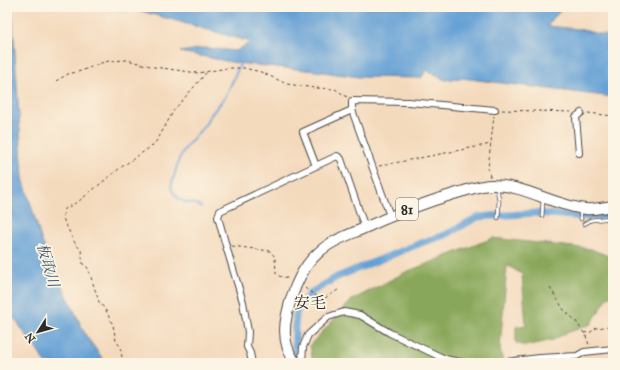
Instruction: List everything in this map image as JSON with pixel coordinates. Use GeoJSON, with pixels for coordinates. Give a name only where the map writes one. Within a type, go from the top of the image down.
{"type":"FeatureCollection","features":[{"type":"Feature","properties":{"kind":"main road","name":"81"},"geometry":{"type":"LineString","coordinates":[[293,360],[286,344],[285,326],[297,283],[308,262],[319,251],[336,240],[390,216],[427,202],[478,187],[494,185],[508,186],[544,198],[581,213],[587,210],[613,206]]}},
{"type":"Feature","properties":{"kind":"street"},"geometry":{"type":"LineString","coordinates":[[390,216],[352,110],[352,101],[409,102],[495,110]]}},
{"type":"Feature","properties":{"kind":"street"},"geometry":{"type":"LineString","coordinates":[[316,166],[304,132],[352,110]]}},
{"type":"Feature","properties":{"kind":"street"},"geometry":{"type":"LineString","coordinates":[[579,153],[576,117],[581,113]]}},
{"type":"Feature","properties":{"kind":"street"},"geometry":{"type":"LineString","coordinates":[[252,363],[247,347],[248,332],[243,302],[218,217],[220,211],[337,156],[341,159],[364,228]]}},
{"type":"Feature","properties":{"kind":"street"},"geometry":{"type":"LineString","coordinates":[[302,363],[303,347],[308,335],[328,317],[344,312],[360,315],[390,333],[445,359],[464,363]]}},
{"type":"Feature","properties":{"kind":"street"},"geometry":{"type":"LineString","coordinates":[[497,363],[540,358],[577,356],[584,352],[613,349]]}},
{"type":"Feature","properties":{"kind":"lane"},"geometry":{"type":"LineString","coordinates":[[494,185],[499,201],[498,218]]}},
{"type":"Feature","properties":{"kind":"lane"},"geometry":{"type":"LineString","coordinates":[[542,216],[544,198]]}},
{"type":"Feature","properties":{"kind":"lane"},"geometry":{"type":"LineString","coordinates":[[584,224],[591,220],[613,218]]}},
{"type":"Feature","properties":{"kind":"path"},"geometry":{"type":"LineString","coordinates":[[56,81],[68,74],[81,71],[100,63],[127,60],[154,67],[189,73],[234,68],[261,72],[287,84],[335,90],[346,95],[352,101]]}},
{"type":"Feature","properties":{"kind":"path"},"geometry":{"type":"LineString","coordinates":[[123,363],[120,346],[116,341],[113,325],[105,309],[99,302],[88,268],[83,264],[81,250],[75,243],[64,221],[63,215],[65,209],[80,201],[120,168],[152,146],[158,139],[174,110],[207,72]]}},
{"type":"Feature","properties":{"kind":"path"},"geometry":{"type":"LineString","coordinates":[[494,185],[488,168],[495,110],[551,111],[613,116]]}},
{"type":"Feature","properties":{"kind":"path"},"geometry":{"type":"LineString","coordinates":[[372,167],[491,144]]}},
{"type":"Feature","properties":{"kind":"path"},"geometry":{"type":"LineString","coordinates":[[226,246],[270,251],[276,257],[276,273],[279,276],[297,283],[320,299],[323,299],[338,290]]}},
{"type":"Feature","properties":{"kind":"path"},"geometry":{"type":"LineString","coordinates":[[550,288],[559,304],[575,320],[594,351]]}},
{"type":"Feature","properties":{"kind":"path"},"geometry":{"type":"LineString","coordinates":[[584,333],[591,332],[596,328],[613,326]]}},
{"type":"Feature","properties":{"kind":"path"},"geometry":{"type":"LineString","coordinates":[[7,359],[11,363]]}},
{"type":"Feature","properties":{"kind":"green space"},"geometry":{"type":"Polygon","coordinates":[[[493,238],[591,249],[613,258],[613,294],[608,297],[591,324],[564,334],[553,340],[526,346],[516,343],[516,327],[526,325],[522,274],[507,265],[500,348],[503,363],[313,363],[310,345],[352,300],[406,272],[493,238]]]}},
{"type":"Feature","properties":{"kind":"water","name":"板取川"},"geometry":{"type":"Polygon","coordinates":[[[7,7],[12,7],[23,178],[42,242],[86,336],[106,363],[46,363],[7,308],[7,276],[12,280],[7,262],[7,7]]]}},
{"type":"Feature","properties":{"kind":"water"},"geometry":{"type":"Polygon","coordinates":[[[74,7],[563,7],[547,26],[578,29],[613,37],[613,97],[462,78],[445,80],[427,70],[421,78],[359,77],[236,63],[180,52],[204,48],[236,51],[251,42],[141,11],[74,7]]]}},
{"type":"Feature","properties":{"kind":"waterway"},"geometry":{"type":"LineString","coordinates":[[201,207],[197,204],[180,200],[174,194],[171,187],[179,159],[186,147],[205,125],[209,117],[226,96],[241,62]]}},
{"type":"Feature","properties":{"kind":"waterway"},"geometry":{"type":"LineString","coordinates":[[295,361],[295,326],[298,309],[302,302],[312,292],[337,277],[421,243],[445,235],[478,217],[536,213],[587,217],[613,215]]}},
{"type":"Feature","properties":{"kind":"district","name":"安毛"},"geometry":{"type":"Point","coordinates":[310,302]}}]}
